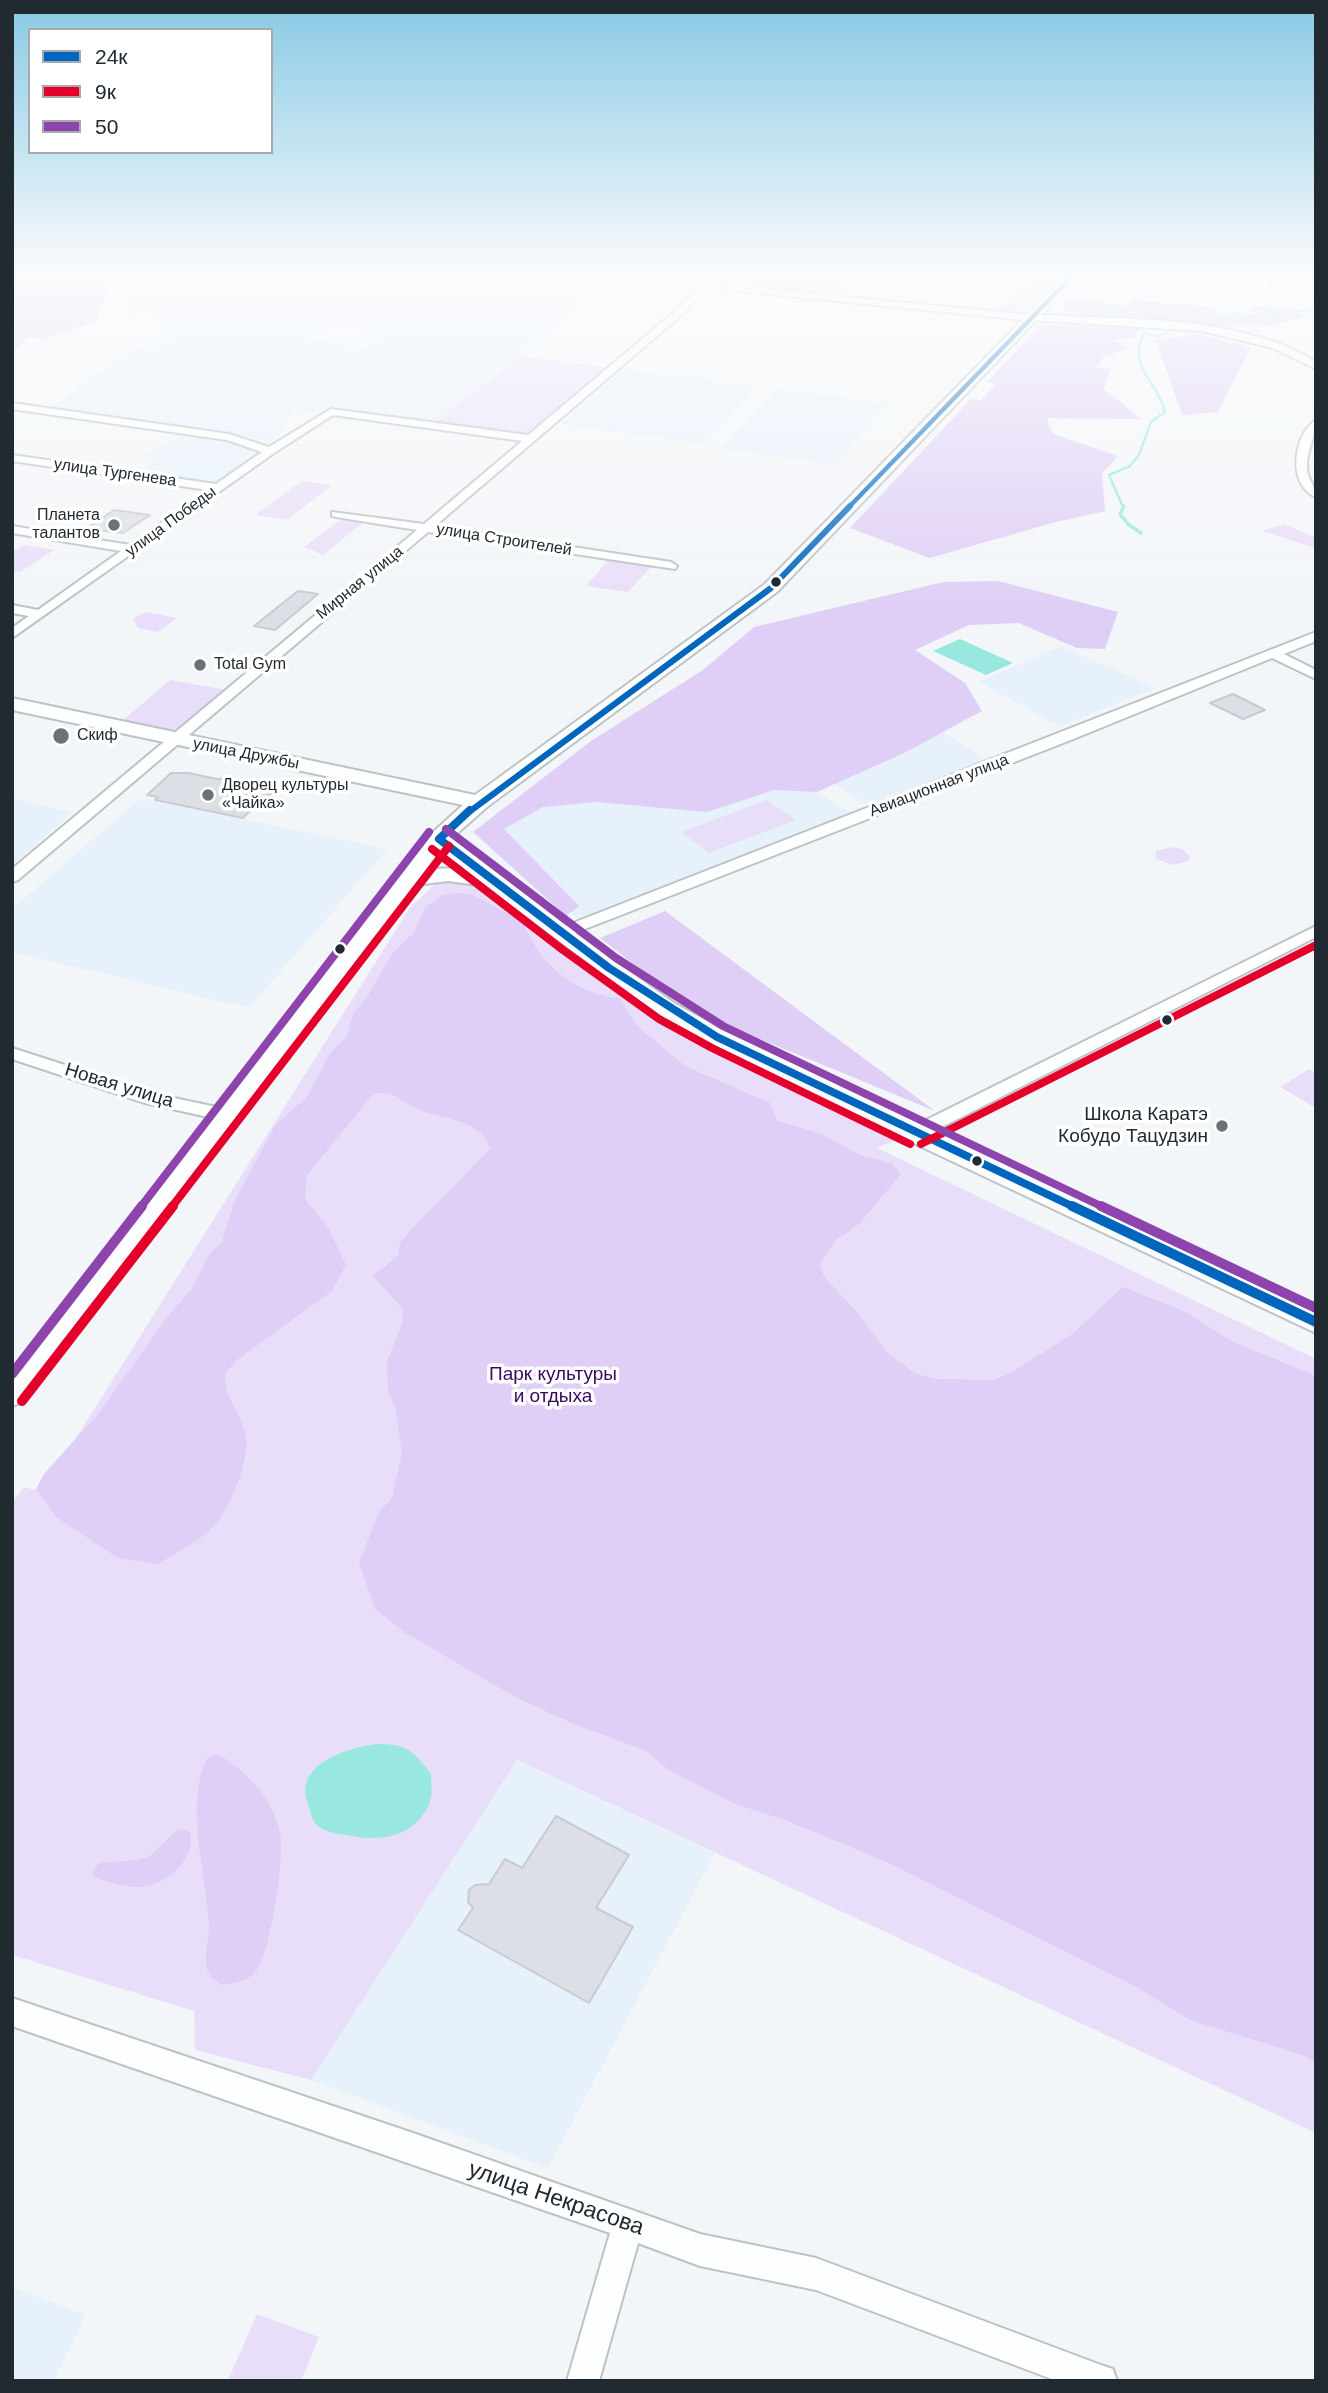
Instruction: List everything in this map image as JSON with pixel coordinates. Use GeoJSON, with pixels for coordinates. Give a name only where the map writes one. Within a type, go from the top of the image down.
{"type":"FeatureCollection","features":[{"type":"Feature","properties":{"kind":"main road"},"geometry":{"type":"LineString","coordinates":[[12,1394],[226,1115],[283,1046],[439,839],[479,802],[771,588],[966,385]]}},
{"type":"Feature","properties":{"kind":"main road","name":"улица Дружбы"},"geometry":{"type":"LineString","coordinates":[[12,704],[479,802]]}},
{"type":"Feature","properties":{"kind":"main road"},"geometry":{"type":"LineString","coordinates":[[439,839],[665,1009],[915,1133],[1316,1322]]}},
{"type":"Feature","properties":{"kind":"main road"},"geometry":{"type":"LineString","coordinates":[[407,880],[439,873],[467,874],[494,881]]}},
{"type":"Feature","properties":{"kind":"street","name":"Мирная улица"},"geometry":{"type":"LineString","coordinates":[[12,877],[595,385]]}},
{"type":"Feature","properties":{"kind":"street"},"geometry":{"type":"LineString","coordinates":[[12,406],[229,437],[270,452]]}},
{"type":"Feature","properties":{"kind":"street","name":"улица Победы"},"geometry":{"type":"LineString","coordinates":[[12,634],[218,488],[331,412],[531,439]]}},
{"type":"Feature","properties":{"kind":"street"},"geometry":{"type":"LineString","coordinates":[[1316,423],[1300,458],[1300,468],[1305,480],[1311,492],[1316,494]]}},
{"type":"Feature","properties":{"kind":"street","name":"улица Тургенева"},"geometry":{"type":"LineString","coordinates":[[12,458],[218,488]]}},
{"type":"Feature","properties":{"kind":"street","name":"улица Строителей"},"geometry":{"type":"LineString","coordinates":[[336,514],[671,566]]}},
{"type":"Feature","properties":{"kind":"street"},"geometry":{"type":"LineString","coordinates":[[12,529],[132,549]]}},
{"type":"Feature","properties":{"kind":"street"},"geometry":{"type":"LineString","coordinates":[[12,609],[41,614]]}},
{"type":"Feature","properties":{"kind":"street","name":"Авиационная улица"},"geometry":{"type":"LineString","coordinates":[[561,933],[1316,636]]}},
{"type":"Feature","properties":{"kind":"street"},"geometry":{"type":"LineString","coordinates":[[1273,654],[1316,674]]}},
{"type":"Feature","properties":{"kind":"street"},"geometry":{"type":"LineString","coordinates":[[915,1133],[1316,931]]}},
{"type":"Feature","properties":{"kind":"street","name":"Новая улица"},"geometry":{"type":"LineString","coordinates":[[12,1053],[151,1099],[226,1115]]}},
{"type":"Feature","properties":{"kind":"street","name":"улица Некрасова"},"geometry":{"type":"LineString","coordinates":[[12,2012],[711,2253],[816,2274],[1101,2381]]}},
{"type":"Feature","properties":{"kind":"street"},"geometry":{"type":"LineString","coordinates":[[583,2381],[628,2224]]}},
{"type":"Feature","properties":{"kind":"shaded area"},"geometry":{"type":"Polygon","coordinates":[[[83,385],[481,385],[434,423],[324,410],[317,413],[292,409],[275,442],[48,409],[83,385]]]}},
{"type":"Feature","properties":{"kind":"shaded area"},"geometry":{"type":"Polygon","coordinates":[[[605,385],[758,387],[703,444],[561,424],[605,385]]]}},
{"type":"Feature","properties":{"kind":"shaded area"},"geometry":{"type":"Polygon","coordinates":[[[777,389],[886,403],[836,465],[721,449],[777,389]]]}},
{"type":"Feature","properties":{"kind":"shaded area"},"geometry":{"type":"Polygon","coordinates":[[[184,434],[271,447],[221,483],[136,474],[153,462],[150,461],[153,458],[144,456],[184,434]]]}},
{"type":"Feature","properties":{"kind":"shaded area"},"geometry":{"type":"Polygon","coordinates":[[[1061,646],[1156,688],[1060,726],[979,682],[1061,646]]]}},
{"type":"Feature","properties":{"kind":"shaded area"},"geometry":{"type":"Polygon","coordinates":[[[942,732],[988,760],[866,804],[831,782],[942,732]]]}},
{"type":"Feature","properties":{"kind":"shaded area"},"geometry":{"type":"Polygon","coordinates":[[[611,746],[804,785],[856,815],[581,921],[493,844],[515,810],[611,746]]]}},
{"type":"Feature","properties":{"kind":"shaded area"},"geometry":{"type":"Polygon","coordinates":[[[12,798],[73,812],[12,865],[12,798]]]}},
{"type":"Feature","properties":{"kind":"shaded area"},"geometry":{"type":"Polygon","coordinates":[[[140,799],[387,849],[249,1008],[12,952],[12,909],[140,799]]]}},
{"type":"Feature","properties":{"kind":"shaded area"},"geometry":{"type":"Polygon","coordinates":[[[516,1760],[715,1853],[548,2168],[311,2080],[516,1760]]]}},
{"type":"Feature","properties":{"kind":"shaded area"},"geometry":{"type":"Polygon","coordinates":[[[12,2287],[86,2315],[53,2381],[12,2381],[12,2287]]]}},
{"type":"Feature","properties":{"kind":"green space"},"geometry":{"type":"Polygon","coordinates":[[[483,385],[590,385],[530,436],[434,423],[483,385]]]}},
{"type":"Feature","properties":{"kind":"green space"},"geometry":{"type":"Polygon","coordinates":[[[996,385],[1105,385],[1103,389],[1142,419],[1047,418],[1053,434],[1118,456],[1102,474],[1105,511],[930,558],[850,528],[971,399],[981,400],[996,385]]]}},
{"type":"Feature","properties":{"kind":"green space"},"geometry":{"type":"Polygon","coordinates":[[[1171,385],[1232,385],[1218,412],[1182,415],[1171,385]]]}},
{"type":"Feature","properties":{"kind":"green space"},"geometry":{"type":"Polygon","coordinates":[[[302,481],[332,485],[287,520],[255,515],[302,481]]]}},
{"type":"Feature","properties":{"kind":"green space"},"geometry":{"type":"Polygon","coordinates":[[[342,519],[364,522],[323,555],[304,547],[342,519]]]}},
{"type":"Feature","properties":{"kind":"green space"},"geometry":{"type":"Polygon","coordinates":[[[1284,524],[1316,538],[1316,548],[1262,531],[1284,524]]]}},
{"type":"Feature","properties":{"kind":"green space"},"geometry":{"type":"Polygon","coordinates":[[[24,545],[54,550],[20,572],[12,571],[12,552],[24,545]]]}},
{"type":"Feature","properties":{"kind":"green space"},"geometry":{"type":"Polygon","coordinates":[[[609,559],[652,566],[628,592],[586,586],[609,559]]]}},
{"type":"Feature","properties":{"kind":"green space"},"geometry":{"type":"Polygon","coordinates":[[[998,581],[1118,612],[1105,649],[1077,648],[1019,623],[969,625],[915,650],[965,683],[982,711],[904,753],[817,792],[774,790],[707,812],[596,802],[543,807],[504,829],[579,906],[566,916],[473,832],[591,741],[703,670],[754,627],[943,582],[998,581]]]}},
{"type":"Feature","properties":{"kind":"green space"},"geometry":{"type":"Polygon","coordinates":[[[145,612],[177,618],[158,632],[138,628],[133,619],[145,612]]]}},
{"type":"Feature","properties":{"kind":"green space"},"geometry":{"type":"Polygon","coordinates":[[[170,680],[227,690],[175,732],[122,721],[170,680]]]}},
{"type":"Feature","properties":{"kind":"green space"},"geometry":{"type":"Polygon","coordinates":[[[767,800],[796,820],[709,853],[681,832],[767,800]]]}},
{"type":"Feature","properties":{"kind":"green space"},"geometry":{"type":"Polygon","coordinates":[[[1172,847],[1182,849],[1190,856],[1189,861],[1173,865],[1156,859],[1156,851],[1172,847]]]}},
{"type":"Feature","properties":{"kind":"green space","name":"Парк культуры и отдыха"},"geometry":{"type":"Polygon","coordinates":[[[452,878],[484,883],[589,970],[648,1011],[700,1040],[899,1139],[877,1148],[1316,1359],[1316,2133],[517,1760],[311,2080],[195,2050],[194,2011],[12,1955],[12,1503],[24,1487],[42,1492],[411,906],[438,882],[452,878]]]}},
{"type":"Feature","properties":{"kind":"green space","name":"Парк культуры и отдыха"},"geometry":{"type":"Polygon","coordinates":[[[471,894],[523,921],[538,950],[560,974],[587,990],[619,998],[637,1026],[685,1066],[770,1103],[777,1121],[822,1134],[860,1155],[892,1164],[901,1174],[859,1224],[835,1241],[820,1264],[824,1277],[858,1313],[888,1354],[917,1374],[936,1379],[994,1380],[1071,1335],[1123,1287],[1184,1311],[1231,1341],[1316,1376],[1316,2063],[1305,2056],[1190,2020],[1140,1989],[891,1864],[788,1821],[735,1804],[669,1770],[644,1750],[576,1725],[515,1697],[406,1633],[375,1609],[359,1563],[379,1512],[392,1498],[402,1452],[395,1406],[388,1393],[387,1362],[403,1321],[402,1308],[373,1276],[398,1256],[400,1243],[409,1232],[490,1149],[486,1139],[478,1131],[459,1121],[425,1112],[392,1095],[374,1093],[307,1175],[305,1199],[329,1229],[346,1265],[332,1291],[237,1360],[225,1373],[229,1396],[243,1425],[246,1443],[238,1482],[220,1519],[213,1527],[159,1564],[118,1558],[56,1517],[36,1489],[44,1474],[98,1414],[168,1316],[191,1290],[210,1253],[222,1242],[234,1202],[276,1124],[307,1097],[330,1053],[347,1036],[353,1014],[367,997],[392,954],[414,932],[425,908],[442,895],[471,894]]]}},
{"type":"Feature","properties":{"kind":"green space"},"geometry":{"type":"Polygon","coordinates":[[[665,911],[935,1111],[697,1013],[600,938],[665,911]]]}},
{"type":"Feature","properties":{"kind":"green space"},"geometry":{"type":"Polygon","coordinates":[[[1309,1069],[1316,1073],[1316,1108],[1280,1087],[1309,1069]]]}},
{"type":"Feature","properties":{"kind":"green space"},"geometry":{"type":"Polygon","coordinates":[[[218,1754],[249,1778],[265,1797],[277,1820],[281,1845],[276,1904],[262,1960],[249,1977],[222,1985],[209,1974],[206,1964],[209,1926],[197,1819],[200,1777],[207,1759],[218,1754]]]}},
{"type":"Feature","properties":{"kind":"green space"},"geometry":{"type":"Polygon","coordinates":[[[178,1829],[189,1831],[189,1852],[176,1870],[157,1883],[136,1887],[93,1876],[92,1872],[99,1863],[138,1860],[150,1856],[178,1829]]]}},
{"type":"Feature","properties":{"kind":"green space"},"geometry":{"type":"Polygon","coordinates":[[[257,2314],[319,2337],[301,2381],[228,2380],[257,2314]]]}},
{"type":"Feature","properties":{"kind":"water"},"geometry":{"type":"Polygon","coordinates":[[[960,639],[1013,663],[986,675],[933,651],[960,639]]]}},
{"type":"Feature","properties":{"kind":"water"},"geometry":{"type":"Polygon","coordinates":[[[377,1744],[403,1747],[431,1774],[431,1798],[424,1813],[408,1829],[387,1837],[363,1838],[332,1833],[320,1827],[313,1820],[308,1804],[305,1790],[308,1778],[315,1768],[338,1754],[377,1744]]]}},
{"type":"Feature","properties":{"kind":"building","name":"Планета талантов"},"geometry":{"type":"Polygon","coordinates":[[[114,510],[150,515],[123,533],[86,529],[114,510]]]}},
{"type":"Feature","properties":{"kind":"building"},"geometry":{"type":"Polygon","coordinates":[[[298,591],[318,594],[275,630],[254,626],[298,591]]]}},
{"type":"Feature","properties":{"kind":"building"},"geometry":{"type":"Polygon","coordinates":[[[1233,694],[1265,710],[1243,719],[1210,703],[1233,694]]]}},
{"type":"Feature","properties":{"kind":"building","name":"Дворец культуры «Чайка»"},"geometry":{"type":"Polygon","coordinates":[[[171,773],[188,773],[217,779],[235,778],[283,789],[264,797],[243,818],[155,800],[158,797],[147,795],[171,773]]]}},
{"type":"Feature","properties":{"kind":"building"},"geometry":{"type":"Polygon","coordinates":[[[556,1816],[629,1855],[596,1908],[633,1927],[589,2003],[458,1930],[473,1908],[468,1902],[469,1890],[475,1885],[489,1884],[505,1859],[522,1868],[556,1816]]]}},
{"type":"Feature","properties":{"kind":"waterway"},"geometry":{"type":"LineString","coordinates":[[1123,507],[1109,475],[1130,466],[1139,455],[1151,422],[1165,412],[1152,385]]}},
{"type":"Feature","properties":{"kind":"waterway"},"geometry":{"type":"LineString","coordinates":[[1124,506],[1120,514],[1129,525],[1141,533]]}},
{"type":"Feature","properties":{"kind":"transit line","name":"24к"},"geometry":{"type":"LineString","coordinates":[[439,839],[479,802],[771,588],[967,385]]}},
{"type":"Feature","properties":{"kind":"transit line","name":"50"},"geometry":{"type":"LineString","coordinates":[[446,829],[616,958],[686,1005],[723,1026],[1316,1308]]}},
{"type":"Feature","properties":{"kind":"transit line","name":"50"},"geometry":{"type":"LineString","coordinates":[[12,1374],[429,832]]}},
{"type":"Feature","properties":{"kind":"transit line","name":"24к"},"geometry":{"type":"LineString","coordinates":[[439,839],[609,968],[717,1037],[1316,1322]]}},
{"type":"Feature","properties":{"kind":"transit line","name":"9к"},"geometry":{"type":"LineString","coordinates":[[22,1401],[449,846]]}},
{"type":"Feature","properties":{"kind":"transit line","name":"9к"},"geometry":{"type":"LineString","coordinates":[[432,849],[563,950],[659,1019],[712,1048],[910,1144]]}},
{"type":"Feature","properties":{"kind":"transit line","name":"9к"},"geometry":{"type":"LineString","coordinates":[[921,1144],[1316,945]]}},
{"type":"Feature","properties":{"kind":"place","name":"Планета талантов"},"geometry":{"type":"Point","coordinates":[114,525]}},
{"type":"Feature","properties":{"kind":"place","name":"Total Gym"},"geometry":{"type":"Point","coordinates":[200,665]}},
{"type":"Feature","properties":{"kind":"place","name":"Скиф"},"geometry":{"type":"Point","coordinates":[61,736]}},
{"type":"Feature","properties":{"kind":"place","name":"Дворец культуры «Чайка»"},"geometry":{"type":"Point","coordinates":[208,795]}},
{"type":"Feature","properties":{"kind":"place","name":"Школа Каратэ Кобудо Тацудзин"},"geometry":{"type":"Point","coordinates":[1222,1126]}}]}
